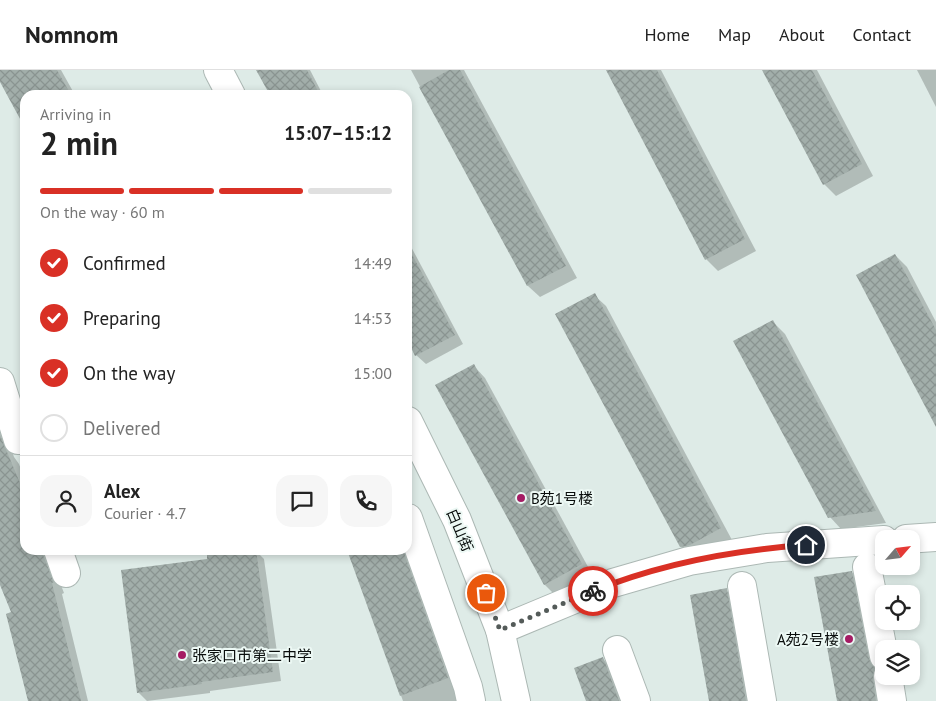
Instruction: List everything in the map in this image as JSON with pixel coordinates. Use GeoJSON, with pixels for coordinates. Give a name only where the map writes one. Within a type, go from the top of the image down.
{"type":"FeatureCollection","features":[{"type":"Feature","properties":{"kind":"street"},"geometry":{"type":"LineString","coordinates":[[218,70],[228,90]]}},
{"type":"Feature","properties":{"kind":"street"},"geometry":{"type":"LineString","coordinates":[[0,382],[20,437]]}},
{"type":"Feature","properties":{"kind":"street","name":"白山街"},"geometry":{"type":"LineString","coordinates":[[412,436],[457,520],[500,630],[516,701]]}},
{"type":"Feature","properties":{"kind":"street"},"geometry":{"type":"LineString","coordinates":[[412,529],[468,686],[471,701]]}},
{"type":"Feature","properties":{"kind":"street"},"geometry":{"type":"LineString","coordinates":[[920,538],[936,537]]}},
{"type":"Feature","properties":{"kind":"street"},"geometry":{"type":"LineString","coordinates":[[500,630],[613,583],[688,561],[767,548],[875,541]]}},
{"type":"Feature","properties":{"kind":"street"},"geometry":{"type":"LineString","coordinates":[[867,567],[881,640]]}},
{"type":"Feature","properties":{"kind":"street"},"geometry":{"type":"LineString","coordinates":[[742,586],[762,701]]}},
{"type":"Feature","properties":{"kind":"street"},"geometry":{"type":"LineString","coordinates":[[618,650],[636,701]]}},
{"type":"Feature","properties":{"kind":"street"},"geometry":{"type":"LineString","coordinates":[[889,685],[892,701]]}},
{"type":"Feature","properties":{"kind":"building"},"geometry":{"type":"Polygon","coordinates":[[[0,70],[57,70],[68,90],[20,90],[20,119],[0,82],[0,70]]]}},
{"type":"Feature","properties":{"kind":"building"},"geometry":{"type":"Polygon","coordinates":[[[256,70],[307,70],[317,90],[267,90],[256,70]]]}},
{"type":"Feature","properties":{"kind":"building"},"geometry":{"type":"Polygon","coordinates":[[[449,70],[460,70],[566,266],[527,286],[419,87],[449,70]]]}},
{"type":"Feature","properties":{"kind":"building"},"geometry":{"type":"Polygon","coordinates":[[[606,70],[657,70],[745,239],[705,260],[606,70]]]}},
{"type":"Feature","properties":{"kind":"building"},"geometry":{"type":"Polygon","coordinates":[[[762,70],[812,70],[862,164],[823,185],[762,70]]]}},
{"type":"Feature","properties":{"kind":"building"},"geometry":{"type":"Polygon","coordinates":[[[412,254],[455,335],[415,356],[412,350],[412,254]]]}},
{"type":"Feature","properties":{"kind":"building"},"geometry":{"type":"Polygon","coordinates":[[[895,254],[936,330],[936,427],[856,275],[895,254]]]}},
{"type":"Feature","properties":{"kind":"building"},"geometry":{"type":"Polygon","coordinates":[[[595,293],[721,528],[690,545],[680,547],[555,314],[595,293]]]}},
{"type":"Feature","properties":{"kind":"building"},"geometry":{"type":"Polygon","coordinates":[[[773,320],[876,511],[828,518],[733,341],[773,320]]]}},
{"type":"Feature","properties":{"kind":"building","name":"B苑1号楼"},"geometry":{"type":"Polygon","coordinates":[[[474,364],[582,564],[544,585],[435,385],[474,364]]]}},
{"type":"Feature","properties":{"kind":"building"},"geometry":{"type":"Polygon","coordinates":[[[0,435],[20,483],[20,555],[43,555],[54,582],[52,583],[81,701],[28,701],[6,614],[11,612],[0,585],[0,435]]]}},
{"type":"Feature","properties":{"kind":"building"},"geometry":{"type":"Polygon","coordinates":[[[207,555],[257,555],[273,672],[137,693],[121,570],[207,559],[207,555]]]}},
{"type":"Feature","properties":{"kind":"building"},"geometry":{"type":"Polygon","coordinates":[[[349,555],[405,555],[448,678],[400,696],[349,555]]]}},
{"type":"Feature","properties":{"kind":"building","name":"A苑2号楼"},"geometry":{"type":"Polygon","coordinates":[[[852,571],[869,659],[875,668],[873,678],[876,701],[837,701],[814,577],[852,571]]]}},
{"type":"Feature","properties":{"kind":"building"},"geometry":{"type":"Polygon","coordinates":[[[727,588],[746,701],[709,701],[690,595],[727,588]]]}},
{"type":"Feature","properties":{"kind":"building"},"geometry":{"type":"Polygon","coordinates":[[[603,657],[619,701],[586,701],[574,668],[603,657]]]}},
{"type":"Feature","properties":{"kind":"way so far"},"geometry":{"type":"LineString","coordinates":[[486,593],[500,630],[593,591]]}},
{"type":"Feature","properties":{"kind":"place","name":"B苑1号楼"},"geometry":{"type":"Point","coordinates":[521,498]}},
{"type":"Feature","properties":{"kind":"place","name":"A苑2号楼"},"geometry":{"type":"Point","coordinates":[849,639]}},
{"type":"Feature","properties":{"kind":"place","name":"张家口市第二中学"},"geometry":{"type":"Point","coordinates":[182,655]}},
{"type":"Feature","properties":{"kind":"route"},"geometry":{"type":"LineString","coordinates":[[593,591],[613,583],[688,561],[767,548],[806,545]]}}]}
